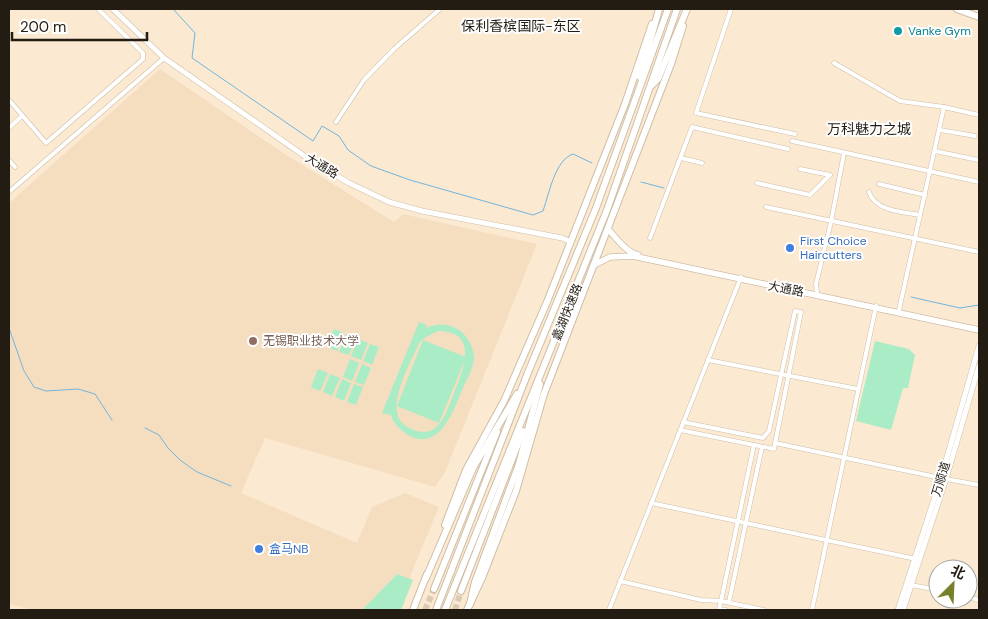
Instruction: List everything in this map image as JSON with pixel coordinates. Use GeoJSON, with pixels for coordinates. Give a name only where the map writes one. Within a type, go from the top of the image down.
{"type":"FeatureCollection","features":[{"type":"Feature","properties":{"kind":"main road"},"geometry":{"type":"LineString","coordinates":[[636,98],[658,9]]}},
{"type":"Feature","properties":{"kind":"main road"},"geometry":{"type":"LineString","coordinates":[[426,578],[466,470],[504,401],[571,242],[625,104],[658,9]]}},
{"type":"Feature","properties":{"kind":"main road","name":"蠡湖快速路"},"geometry":{"type":"LineString","coordinates":[[445,610],[527,375],[596,208],[668,9]]}},
{"type":"Feature","properties":{"kind":"main road","name":"蠡湖快速路"},"geometry":{"type":"LineString","coordinates":[[436,610],[462,557],[546,362],[607,210],[677,9]]}},
{"type":"Feature","properties":{"kind":"main road"},"geometry":{"type":"LineString","coordinates":[[650,86],[658,79],[687,9]]}},
{"type":"Feature","properties":{"kind":"main road"},"geometry":{"type":"LineString","coordinates":[[468,607],[516,491],[544,394],[671,64],[687,9]]}},
{"type":"Feature","properties":{"kind":"main road"},"geometry":{"type":"LineString","coordinates":[[957,9],[979,15]]}},
{"type":"Feature","properties":{"kind":"main road"},"geometry":{"type":"LineString","coordinates":[[964,9],[979,15]]}},
{"type":"Feature","properties":{"kind":"main road","name":"大通路"},"geometry":{"type":"LineString","coordinates":[[608,228],[633,254],[979,328]]}},
{"type":"Feature","properties":{"kind":"main road","name":"大通路"},"geometry":{"type":"LineString","coordinates":[[594,265],[610,258],[633,256],[979,328]]}},
{"type":"Feature","properties":{"kind":"main road"},"geometry":{"type":"LineString","coordinates":[[468,607],[475,582],[519,464],[546,362]]}},
{"type":"Feature","properties":{"kind":"main road"},"geometry":{"type":"LineString","coordinates":[[412,610],[473,468],[527,375]]}},
{"type":"Feature","properties":{"kind":"main road"},"geometry":{"type":"LineString","coordinates":[[461,591],[534,403]]}},
{"type":"Feature","properties":{"kind":"main road"},"geometry":{"type":"LineString","coordinates":[[434,589],[506,413]]}},
{"type":"Feature","properties":{"kind":"street"},"geometry":{"type":"LineString","coordinates":[[9,100],[46,143],[143,59],[143,53],[98,9]]}},
{"type":"Feature","properties":{"kind":"street","name":"大通路"},"geometry":{"type":"LineString","coordinates":[[113,9],[164,58],[312,162],[389,202],[422,211],[562,238],[571,242]]}},
{"type":"Feature","properties":{"kind":"street"},"geometry":{"type":"LineString","coordinates":[[336,122],[364,80],[440,9]]}},
{"type":"Feature","properties":{"kind":"street"},"geometry":{"type":"LineString","coordinates":[[731,9],[696,114],[795,134]]}},
{"type":"Feature","properties":{"kind":"street"},"geometry":{"type":"LineString","coordinates":[[9,192],[164,58]]}},
{"type":"Feature","properties":{"kind":"street"},"geometry":{"type":"LineString","coordinates":[[834,63],[900,101],[944,107],[979,115]]}},
{"type":"Feature","properties":{"kind":"street"},"geometry":{"type":"LineString","coordinates":[[899,310],[944,107]]}},
{"type":"Feature","properties":{"kind":"street"},"geometry":{"type":"LineString","coordinates":[[9,128],[22,116]]}},
{"type":"Feature","properties":{"kind":"street"},"geometry":{"type":"LineString","coordinates":[[650,238],[692,127],[788,150]]}},
{"type":"Feature","properties":{"kind":"street"},"geometry":{"type":"LineString","coordinates":[[940,130],[975,136]]}},
{"type":"Feature","properties":{"kind":"street"},"geometry":{"type":"LineString","coordinates":[[792,142],[979,182]]}},
{"type":"Feature","properties":{"kind":"street"},"geometry":{"type":"LineString","coordinates":[[935,151],[978,160]]}},
{"type":"Feature","properties":{"kind":"street"},"geometry":{"type":"LineString","coordinates":[[817,293],[816,284],[831,222],[844,153]]}},
{"type":"Feature","properties":{"kind":"street"},"geometry":{"type":"LineString","coordinates":[[681,158],[702,163]]}},
{"type":"Feature","properties":{"kind":"street"},"geometry":{"type":"LineString","coordinates":[[9,160],[15,167]]}},
{"type":"Feature","properties":{"kind":"street"},"geometry":{"type":"LineString","coordinates":[[757,183],[810,195],[830,175],[800,169]]}},
{"type":"Feature","properties":{"kind":"street"},"geometry":{"type":"LineString","coordinates":[[878,184],[925,195]]}},
{"type":"Feature","properties":{"kind":"street"},"geometry":{"type":"LineString","coordinates":[[869,192],[871,198],[884,208],[920,215]]}},
{"type":"Feature","properties":{"kind":"street"},"geometry":{"type":"LineString","coordinates":[[766,207],[979,252]]}},
{"type":"Feature","properties":{"kind":"street"},"geometry":{"type":"LineString","coordinates":[[609,610],[740,278]]}},
{"type":"Feature","properties":{"kind":"street"},"geometry":{"type":"LineString","coordinates":[[812,610],[876,307]]}},
{"type":"Feature","properties":{"kind":"street"},"geometry":{"type":"LineString","coordinates":[[680,430],[774,449],[801,312],[795,311],[769,431],[763,438],[683,422]]}},
{"type":"Feature","properties":{"kind":"street","name":"万顺道"},"geometry":{"type":"LineString","coordinates":[[944,479],[979,346]]}},
{"type":"Feature","properties":{"kind":"street"},"geometry":{"type":"LineString","coordinates":[[708,360],[781,376],[858,389]]}},
{"type":"Feature","properties":{"kind":"street","name":"万顺道"},"geometry":{"type":"LineString","coordinates":[[898,610],[944,479],[979,366]]}},
{"type":"Feature","properties":{"kind":"street"},"geometry":{"type":"LineString","coordinates":[[775,443],[979,485]]}},
{"type":"Feature","properties":{"kind":"street"},"geometry":{"type":"LineString","coordinates":[[726,610],[719,609],[754,445]]}},
{"type":"Feature","properties":{"kind":"street"},"geometry":{"type":"LineString","coordinates":[[729,602],[762,447]]}},
{"type":"Feature","properties":{"kind":"street"},"geometry":{"type":"LineString","coordinates":[[652,503],[917,559]]}},
{"type":"Feature","properties":{"kind":"street","name":"万顺道"},"geometry":{"type":"LineString","coordinates":[[903,610],[917,559]]}},
{"type":"Feature","properties":{"kind":"street"},"geometry":{"type":"LineString","coordinates":[[620,581],[701,600],[729,602],[764,610]]}},
{"type":"Feature","properties":{"kind":"street"},"geometry":{"type":"LineString","coordinates":[[911,585],[928,588]]}},
{"type":"Feature","properties":{"kind":"shaded area","name":"无锡职业技术大学"},"geometry":{"type":"Polygon","coordinates":[[[160,69],[280,151],[394,222],[403,214],[537,244],[445,472],[435,487],[265,438],[241,493],[357,543],[372,507],[405,493],[439,507],[409,579],[397,574],[362,610],[33,610],[9,604],[9,203],[160,69]]]}},
{"type":"Feature","properties":{"kind":"green space"},"geometry":{"type":"Polygon","coordinates":[[[419,322],[427,325],[426,328],[434,325],[451,326],[465,336],[473,351],[474,359],[472,366],[450,417],[437,434],[429,438],[419,439],[408,435],[402,431],[391,415],[382,413],[419,322]],[[438,331],[419,343],[400,386],[397,398],[399,419],[412,429],[422,432],[432,430],[440,423],[449,407],[462,372],[465,353],[464,344],[451,333],[438,331]]]}},
{"type":"Feature","properties":{"kind":"green space"},"geometry":{"type":"Polygon","coordinates":[[[334,329],[344,333],[337,351],[327,347],[334,329]]]}},
{"type":"Feature","properties":{"kind":"green space"},"geometry":{"type":"Polygon","coordinates":[[[346,334],[356,338],[349,355],[339,352],[346,334]]]}},
{"type":"Feature","properties":{"kind":"green space"},"geometry":{"type":"Polygon","coordinates":[[[358,339],[368,343],[361,360],[351,356],[358,339]]]}},
{"type":"Feature","properties":{"kind":"green space"},"geometry":{"type":"Polygon","coordinates":[[[423,340],[466,357],[439,423],[397,406],[423,340]]]}},
{"type":"Feature","properties":{"kind":"green space"},"geometry":{"type":"Polygon","coordinates":[[[875,341],[909,349],[915,355],[908,388],[903,388],[891,430],[856,421],[875,341]]]}},
{"type":"Feature","properties":{"kind":"green space"},"geometry":{"type":"Polygon","coordinates":[[[370,344],[379,347],[372,365],[363,361],[370,344]]]}},
{"type":"Feature","properties":{"kind":"green space"},"geometry":{"type":"Polygon","coordinates":[[[350,359],[359,363],[352,381],[343,377],[350,359]]]}},
{"type":"Feature","properties":{"kind":"green space"},"geometry":{"type":"Polygon","coordinates":[[[362,364],[371,368],[364,385],[355,382],[362,364]]]}},
{"type":"Feature","properties":{"kind":"green space"},"geometry":{"type":"Polygon","coordinates":[[[318,369],[328,373],[320,391],[311,387],[318,369]]]}},
{"type":"Feature","properties":{"kind":"green space"},"geometry":{"type":"Polygon","coordinates":[[[330,374],[340,378],[332,396],[323,392],[330,374]]]}},
{"type":"Feature","properties":{"kind":"green space"},"geometry":{"type":"Polygon","coordinates":[[[342,379],[351,383],[344,401],[335,397],[342,379]]]}},
{"type":"Feature","properties":{"kind":"green space"},"geometry":{"type":"Polygon","coordinates":[[[354,384],[363,387],[356,405],[347,402],[354,384]]]}},
{"type":"Feature","properties":{"kind":"green space"},"geometry":{"type":"Polygon","coordinates":[[[397,574],[413,580],[401,610],[362,610],[397,574]]]}},
{"type":"Feature","properties":{"kind":"waterway"},"geometry":{"type":"LineString","coordinates":[[173,9],[195,33],[192,58],[313,141],[322,126],[339,136],[348,150],[371,166],[410,180],[533,215],[543,211],[557,170],[567,157],[573,154],[592,163]]}},
{"type":"Feature","properties":{"kind":"waterway"},"geometry":{"type":"LineString","coordinates":[[641,182],[664,188]]}},
{"type":"Feature","properties":{"kind":"waterway"},"geometry":{"type":"LineString","coordinates":[[911,297],[960,308],[979,305]]}},
{"type":"Feature","properties":{"kind":"waterway"},"geometry":{"type":"LineString","coordinates":[[9,328],[24,371],[34,387],[46,391],[78,389],[95,394],[112,420]]}},
{"type":"Feature","properties":{"kind":"waterway"},"geometry":{"type":"LineString","coordinates":[[145,428],[159,435],[180,460],[197,472],[231,486]]}},
{"type":"Feature","properties":{"kind":"tunnel"},"geometry":{"type":"LineString","coordinates":[[425,610],[434,589]]}},
{"type":"Feature","properties":{"kind":"tunnel"},"geometry":{"type":"LineString","coordinates":[[455,610],[461,591]]}},
{"type":"Feature","properties":{"kind":"place","name":"Vanke Gym"},"geometry":{"type":"Point","coordinates":[898,31]}},
{"type":"Feature","properties":{"kind":"place","name":"First Choice Haircutters"},"geometry":{"type":"Point","coordinates":[790,248]}},
{"type":"Feature","properties":{"kind":"place","name":"无锡职业技术大学"},"geometry":{"type":"Point","coordinates":[253,341]}},
{"type":"Feature","properties":{"kind":"place","name":"盒马NB"},"geometry":{"type":"Point","coordinates":[259,549]}},
{"type":"Feature","properties":{"kind":"district","name":"保利香槟国际-东区"},"geometry":{"type":"Point","coordinates":[521,26]}},
{"type":"Feature","properties":{"kind":"district","name":"万科魅力之城"},"geometry":{"type":"Point","coordinates":[869,129]}}]}
